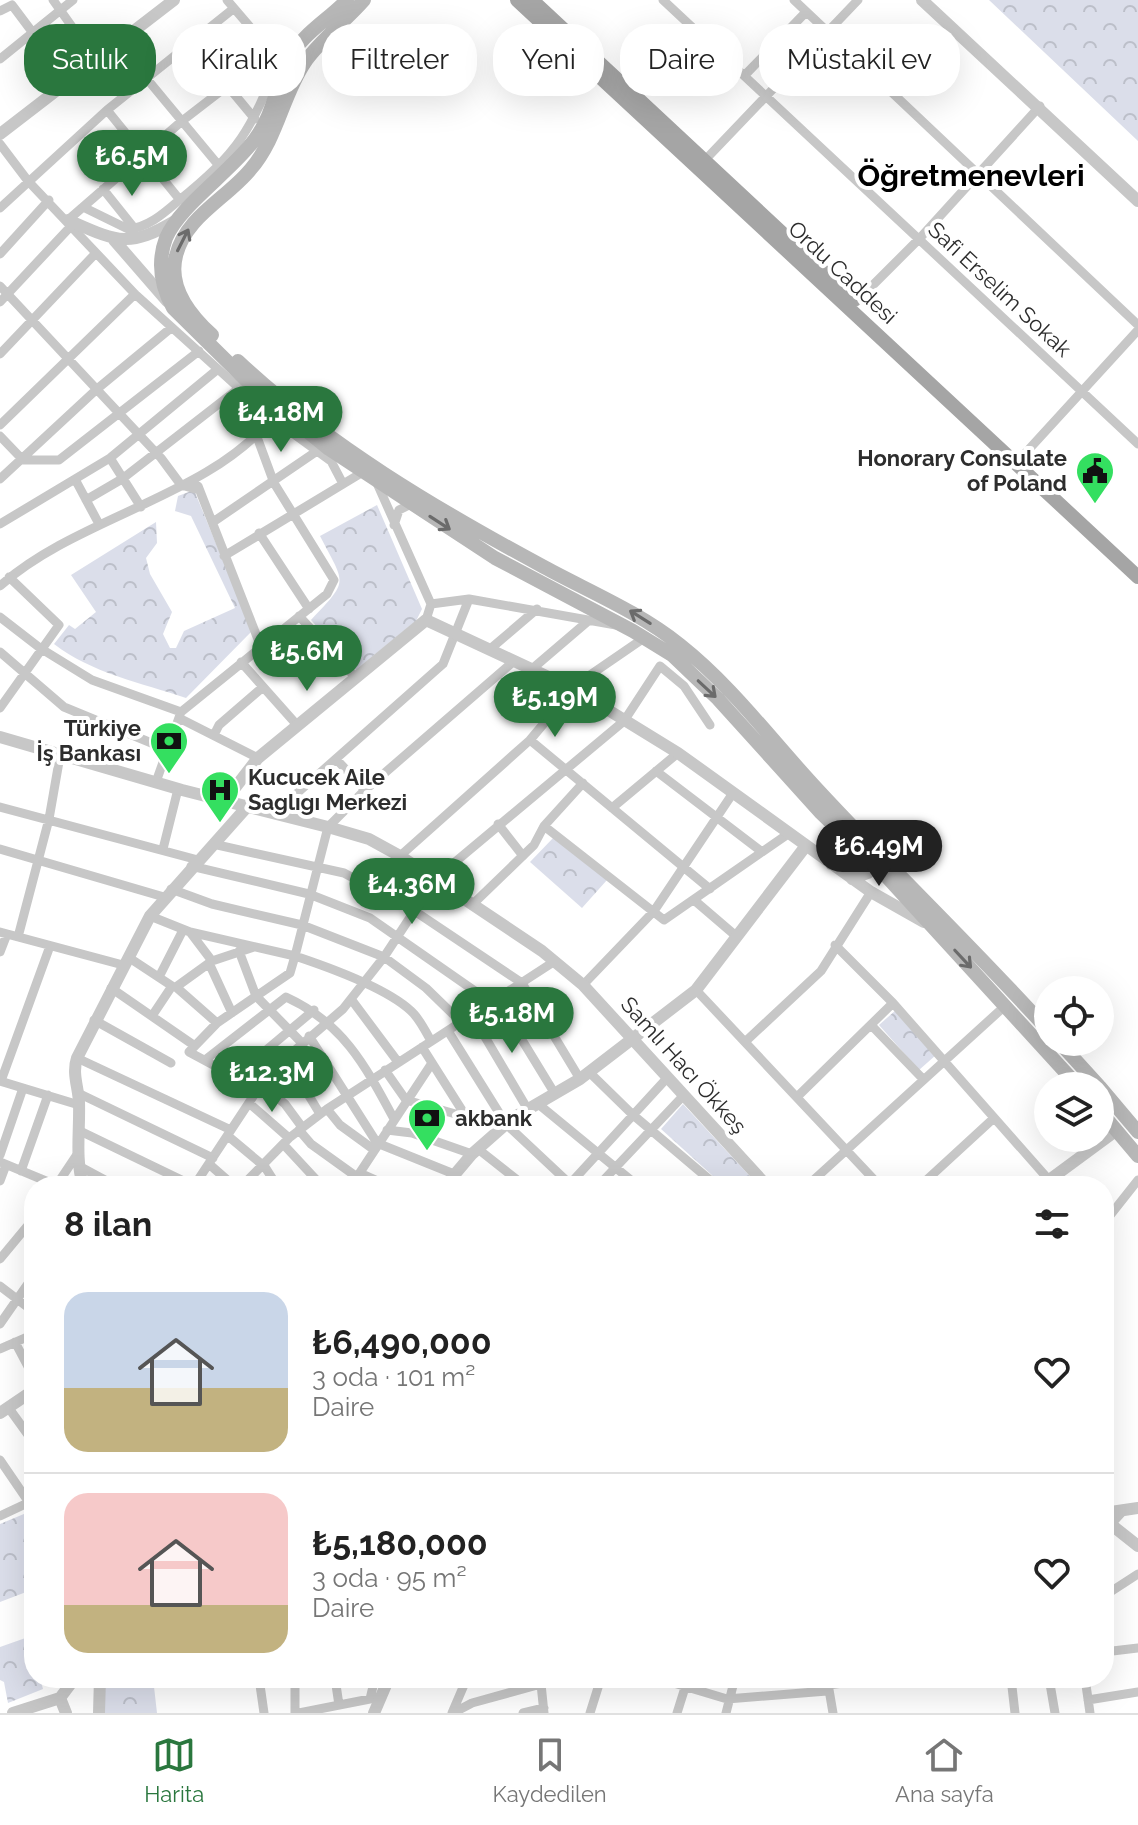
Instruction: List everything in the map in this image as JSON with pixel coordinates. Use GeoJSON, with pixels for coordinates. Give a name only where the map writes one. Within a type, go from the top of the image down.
{"type":"FeatureCollection","features":[{"type":"Feature","properties":{"kind":"main road"},"geometry":{"type":"LineString","coordinates":[[306,37],[347,0]]}},
{"type":"Feature","properties":{"kind":"main road"},"geometry":{"type":"LineString","coordinates":[[364,0],[304,63],[273,136],[249,172],[187,231],[175,259],[173,274],[179,294],[202,326],[244,366],[334,436],[493,538],[630,611],[680,645],[756,719],[933,927],[1066,1072]]}},
{"type":"Feature","properties":{"kind":"main road","name":"Ordu Caddesi"},"geometry":{"type":"LineString","coordinates":[[517,0],[1138,577]]}},
{"type":"Feature","properties":{"kind":"main road","name":"Ordu Caddesi"},"geometry":{"type":"LineString","coordinates":[[532,0],[706,159],[1138,571]]}},
{"type":"Feature","properties":{"kind":"main road"},"geometry":{"type":"LineString","coordinates":[[275,96],[271,114],[258,137],[221,179],[175,221],[160,256],[162,280],[173,308],[252,386],[363,472],[495,558],[672,655],[718,699],[853,844],[880,863],[959,933],[1034,1015]]}},
{"type":"Feature","properties":{"kind":"main road"},"geometry":{"type":"LineString","coordinates":[[1071,1056],[1086,1072]]}},
{"type":"Feature","properties":{"kind":"main road"},"geometry":{"type":"LineString","coordinates":[[1114,1104],[1138,1132]]}},
{"type":"Feature","properties":{"kind":"main road"},"geometry":{"type":"LineString","coordinates":[[1114,1127],[1138,1156]]}},
{"type":"Feature","properties":{"kind":"street"},"geometry":{"type":"LineString","coordinates":[[53,0],[69,24]]}},
{"type":"Feature","properties":{"kind":"street"},"geometry":{"type":"LineString","coordinates":[[44,24],[73,0]]}},
{"type":"Feature","properties":{"kind":"street"},"geometry":{"type":"LineString","coordinates":[[142,24],[174,0]]}},
{"type":"Feature","properties":{"kind":"street","name":"Safi Erselim Sokak"},"geometry":{"type":"LineString","coordinates":[[663,0],[759,88]]}},
{"type":"Feature","properties":{"kind":"street"},"geometry":{"type":"LineString","coordinates":[[794,0],[819,24]]}},
{"type":"Feature","properties":{"kind":"street"},"geometry":{"type":"LineString","coordinates":[[835,24],[858,0]]}},
{"type":"Feature","properties":{"kind":"street"},"geometry":{"type":"LineString","coordinates":[[922,0],[1040,106],[1138,201]]}},
{"type":"Feature","properties":{"kind":"street"},"geometry":{"type":"LineString","coordinates":[[209,24],[230,4],[246,24]]}},
{"type":"Feature","properties":{"kind":"street"},"geometry":{"type":"LineString","coordinates":[[0,11],[12,5],[26,24]]}},
{"type":"Feature","properties":{"kind":"street"},"geometry":{"type":"LineString","coordinates":[[745,75],[806,12]]}},
{"type":"Feature","properties":{"kind":"street"},"geometry":{"type":"LineString","coordinates":[[0,59],[24,40]]}},
{"type":"Feature","properties":{"kind":"street"},"geometry":{"type":"LineString","coordinates":[[156,71],[172,58]]}},
{"type":"Feature","properties":{"kind":"street"},"geometry":{"type":"LineString","coordinates":[[156,90],[220,167]]}},
{"type":"Feature","properties":{"kind":"street"},"geometry":{"type":"LineString","coordinates":[[0,134],[48,96]]}},
{"type":"Feature","properties":{"kind":"street"},"geometry":{"type":"LineString","coordinates":[[0,208],[125,96]]}},
{"type":"Feature","properties":{"kind":"street"},"geometry":{"type":"LineString","coordinates":[[0,302],[4,290],[83,207],[214,96]]}},
{"type":"Feature","properties":{"kind":"street"},"geometry":{"type":"LineString","coordinates":[[237,96],[255,119]]}},
{"type":"Feature","properties":{"kind":"street"},"geometry":{"type":"LineString","coordinates":[[83,207],[106,220],[135,229],[155,220],[220,167],[255,119],[266,96]]}},
{"type":"Feature","properties":{"kind":"street"},"geometry":{"type":"LineString","coordinates":[[706,159],[766,96]]}},
{"type":"Feature","properties":{"kind":"street","name":"Safi Erselim Sokak"},"geometry":{"type":"LineString","coordinates":[[768,96],[1138,444]]}},
{"type":"Feature","properties":{"kind":"street"},"geometry":{"type":"LineString","coordinates":[[896,96],[1138,328],[1020,459]]}},
{"type":"Feature","properties":{"kind":"street"},"geometry":{"type":"LineString","coordinates":[[856,302],[920,238],[1040,106]]}},
{"type":"Feature","properties":{"kind":"street"},"geometry":{"type":"LineString","coordinates":[[107,110],[180,200]]}},
{"type":"Feature","properties":{"kind":"street"},"geometry":{"type":"LineString","coordinates":[[0,144],[28,181],[135,294],[272,418],[331,461],[342,482]]}},
{"type":"Feature","properties":{"kind":"street"},"geometry":{"type":"LineString","coordinates":[[103,189],[135,229]]}},
{"type":"Feature","properties":{"kind":"street"},"geometry":{"type":"LineString","coordinates":[[1,251],[49,200]]}},
{"type":"Feature","properties":{"kind":"street"},"geometry":{"type":"LineString","coordinates":[[70,222],[114,240],[139,240],[175,221]]}},
{"type":"Feature","properties":{"kind":"street"},"geometry":{"type":"LineString","coordinates":[[114,240],[173,308]]}},
{"type":"Feature","properties":{"kind":"street"},"geometry":{"type":"LineString","coordinates":[[0,354],[96,253]]}},
{"type":"Feature","properties":{"kind":"street"},"geometry":{"type":"LineString","coordinates":[[4,290],[119,413],[181,485],[199,490]]}},
{"type":"Feature","properties":{"kind":"street"},"geometry":{"type":"LineString","coordinates":[[0,425],[135,294]]}},
{"type":"Feature","properties":{"kind":"street"},"geometry":{"type":"LineString","coordinates":[[0,479],[97,389],[171,328]]}},
{"type":"Feature","properties":{"kind":"street"},"geometry":{"type":"LineString","coordinates":[[0,436],[23,460],[59,460],[199,351]]}},
{"type":"Feature","properties":{"kind":"street"},"geometry":{"type":"LineString","coordinates":[[0,524],[110,458],[218,369]]}},
{"type":"Feature","properties":{"kind":"street"},"geometry":{"type":"LineString","coordinates":[[86,500],[122,479],[238,389]]}},
{"type":"Feature","properties":{"kind":"street"},"geometry":{"type":"LineString","coordinates":[[0,586],[9,577],[99,524],[141,507],[194,477],[257,437],[272,418]]}},
{"type":"Feature","properties":{"kind":"street"},"geometry":{"type":"LineString","coordinates":[[156,782],[180,715],[327,594],[334,580],[274,483],[257,437]]}},
{"type":"Feature","properties":{"kind":"street"},"geometry":{"type":"LineString","coordinates":[[213,522],[317,451]]}},
{"type":"Feature","properties":{"kind":"street"},"geometry":{"type":"LineString","coordinates":[[110,458],[141,507]]}},
{"type":"Feature","properties":{"kind":"street"},"geometry":{"type":"LineString","coordinates":[[224,556],[292,512],[363,472]]}},
{"type":"Feature","properties":{"kind":"street"},"geometry":{"type":"LineString","coordinates":[[194,477],[261,647]]}},
{"type":"Feature","properties":{"kind":"street"},"geometry":{"type":"LineString","coordinates":[[76,481],[99,524]]}},
{"type":"Feature","properties":{"kind":"street"},"geometry":{"type":"LineString","coordinates":[[224,802],[258,758],[426,620],[431,604],[376,481]]}},
{"type":"Feature","properties":{"kind":"street"},"geometry":{"type":"LineString","coordinates":[[394,525],[399,510],[411,504]]}},
{"type":"Feature","properties":{"kind":"street"},"geometry":{"type":"LineString","coordinates":[[259,533],[309,609]]}},
{"type":"Feature","properties":{"kind":"street"},"geometry":{"type":"LineString","coordinates":[[0,708],[59,625],[9,577]]}},
{"type":"Feature","properties":{"kind":"street"},"geometry":{"type":"LineString","coordinates":[[431,604],[469,599],[537,609],[587,622],[622,625]]}},
{"type":"Feature","properties":{"kind":"street"},"geometry":{"type":"LineString","coordinates":[[280,815],[295,795],[443,664],[469,599]]}},
{"type":"Feature","properties":{"kind":"street"},"geometry":{"type":"LineString","coordinates":[[489,650],[537,609]]}},
{"type":"Feature","properties":{"kind":"street"},"geometry":{"type":"LineString","coordinates":[[299,616],[355,677]]}},
{"type":"Feature","properties":{"kind":"street"},"geometry":{"type":"LineString","coordinates":[[0,617],[40,648],[92,680],[180,715],[258,758]]}},
{"type":"Feature","properties":{"kind":"street"},"geometry":{"type":"LineString","coordinates":[[426,620],[574,689],[678,753],[871,892],[933,927]]}},
{"type":"Feature","properties":{"kind":"street"},"geometry":{"type":"LineString","coordinates":[[532,669],[587,622]]}},
{"type":"Feature","properties":{"kind":"street"},"geometry":{"type":"LineString","coordinates":[[400,856],[530,740],[574,689],[644,638]]}},
{"type":"Feature","properties":{"kind":"street"},"geometry":{"type":"LineString","coordinates":[[0,652],[64,707],[166,749]]}},
{"type":"Feature","properties":{"kind":"street"},"geometry":{"type":"LineString","coordinates":[[205,1060],[286,997],[316,865],[328,827],[365,790],[514,661]]}},
{"type":"Feature","properties":{"kind":"street"},"geometry":{"type":"LineString","coordinates":[[241,662],[297,725]]}},
{"type":"Feature","properties":{"kind":"street"},"geometry":{"type":"LineString","coordinates":[[201,1176],[260,1087],[286,1058],[331,1022],[364,984],[416,912],[436,878],[624,721],[660,666],[684,686],[710,725]]}},
{"type":"Feature","properties":{"kind":"street"},"geometry":{"type":"LineString","coordinates":[[214,735],[219,725],[263,687]]}},
{"type":"Feature","properties":{"kind":"street","name":"Samlı Hacı Ökkeş"},"geometry":{"type":"LineString","coordinates":[[0,737],[224,802],[369,839],[400,856],[474,903],[583,985],[758,1176]]}},
{"type":"Feature","properties":{"kind":"street"},"geometry":{"type":"LineString","coordinates":[[530,740],[685,865],[710,889]]}},
{"type":"Feature","properties":{"kind":"street"},"geometry":{"type":"LineString","coordinates":[[612,808],[678,753]]}},
{"type":"Feature","properties":{"kind":"street"},"geometry":{"type":"LineString","coordinates":[[18,937],[49,819],[60,756]]}},
{"type":"Feature","properties":{"kind":"street"},"geometry":{"type":"LineString","coordinates":[[336,759],[365,790]]}},
{"type":"Feature","properties":{"kind":"street"},"geometry":{"type":"LineString","coordinates":[[656,771],[716,820],[762,852]]}},
{"type":"Feature","properties":{"kind":"street"},"geometry":{"type":"LineString","coordinates":[[474,903],[523,856],[544,826],[583,783]]}},
{"type":"Feature","properties":{"kind":"street"},"geometry":{"type":"LineString","coordinates":[[163,849],[178,789]]}},
{"type":"Feature","properties":{"kind":"street"},"geometry":{"type":"LineString","coordinates":[[583,985],[654,911],[733,793]]}},
{"type":"Feature","properties":{"kind":"street"},"geometry":{"type":"LineString","coordinates":[[0,807],[163,849],[194,863],[309,894],[370,918],[494,1001],[555,1094]]}},
{"type":"Feature","properties":{"kind":"street"},"geometry":{"type":"LineString","coordinates":[[81,1176],[77,1160],[78,1099],[73,1069],[94,1020],[150,916],[246,808]]}},
{"type":"Feature","properties":{"kind":"street"},"geometry":{"type":"LineString","coordinates":[[498,824],[523,856]]}},
{"type":"Feature","properties":{"kind":"street"},"geometry":{"type":"LineString","coordinates":[[544,826],[664,920],[788,834]]}},
{"type":"Feature","properties":{"kind":"street"},"geometry":{"type":"LineString","coordinates":[[213,844],[344,873],[416,912],[522,983],[585,1075],[705,1176]]}},
{"type":"Feature","properties":{"kind":"street"},"geometry":{"type":"LineString","coordinates":[[831,864],[848,861],[853,844]]}},
{"type":"Feature","properties":{"kind":"street"},"geometry":{"type":"LineString","coordinates":[[457,1176],[475,1152],[506,1124],[585,1075],[696,990],[805,847]]}},
{"type":"Feature","properties":{"kind":"street"},"geometry":{"type":"LineString","coordinates":[[0,849],[302,925],[384,957],[426,988],[461,1022]]}},
{"type":"Feature","properties":{"kind":"street"},"geometry":{"type":"LineString","coordinates":[[852,879],[880,863]]}},
{"type":"Feature","properties":{"kind":"street"},"geometry":{"type":"LineString","coordinates":[[746,1041],[821,971],[871,892]]}},
{"type":"Feature","properties":{"kind":"street"},"geometry":{"type":"LineString","coordinates":[[694,900],[736,936]]}},
{"type":"Feature","properties":{"kind":"street"},"geometry":{"type":"LineString","coordinates":[[150,916],[186,931],[295,956],[364,984],[411,1012],[427,1044],[432,1063],[465,1115]]}},
{"type":"Feature","properties":{"kind":"street"},"geometry":{"type":"LineString","coordinates":[[186,931],[211,962],[232,1013]]}},
{"type":"Feature","properties":{"kind":"street"},"geometry":{"type":"LineString","coordinates":[[159,977],[186,931]]}},
{"type":"Feature","properties":{"kind":"street"},"geometry":{"type":"LineString","coordinates":[[0,952],[4,933],[125,961],[174,987],[217,1023]]}},
{"type":"Feature","properties":{"kind":"street"},"geometry":{"type":"LineString","coordinates":[[835,945],[893,1003],[994,1118],[1040,1176]]}},
{"type":"Feature","properties":{"kind":"street"},"geometry":{"type":"LineString","coordinates":[[50,946],[0,1081],[48,1095],[78,1099],[211,1161],[225,1176]]}},
{"type":"Feature","properties":{"kind":"street"},"geometry":{"type":"LineString","coordinates":[[152,1016],[174,987],[211,962],[257,946]]}},
{"type":"Feature","properties":{"kind":"street"},"geometry":{"type":"LineString","coordinates":[[239,951],[256,996],[288,1032],[306,1040],[375,1146]]}},
{"type":"Feature","properties":{"kind":"street"},"geometry":{"type":"LineString","coordinates":[[254,1176],[287,1141],[324,1111],[555,961]]}},
{"type":"Feature","properties":{"kind":"street"},"geometry":{"type":"LineString","coordinates":[[290,973],[217,1023],[189,1052],[234,1077],[260,1087],[285,1104],[322,1153],[356,1176]]}},
{"type":"Feature","properties":{"kind":"street"},"geometry":{"type":"LineString","coordinates":[[111,988],[195,1046]]}},
{"type":"Feature","properties":{"kind":"street"},"geometry":{"type":"LineString","coordinates":[[696,990],[871,1176]]}},
{"type":"Feature","properties":{"kind":"street"},"geometry":{"type":"LineString","coordinates":[[286,997],[331,1022],[371,1078],[394,1119]]}},
{"type":"Feature","properties":{"kind":"street"},"geometry":{"type":"LineString","coordinates":[[351,999],[398,1062]]}},
{"type":"Feature","properties":{"kind":"street"},"geometry":{"type":"LineString","coordinates":[[798,1096],[893,1003]]}},
{"type":"Feature","properties":{"kind":"street"},"geometry":{"type":"LineString","coordinates":[[818,1176],[1006,1005]]}},
{"type":"Feature","properties":{"kind":"street"},"geometry":{"type":"LineString","coordinates":[[234,1077],[314,1010]]}},
{"type":"Feature","properties":{"kind":"street"},"geometry":{"type":"LineString","coordinates":[[472,1015],[532,1106],[627,1176]]}},
{"type":"Feature","properties":{"kind":"street"},"geometry":{"type":"LineString","coordinates":[[94,1020],[171,1063]]}},
{"type":"Feature","properties":{"kind":"street"},"geometry":{"type":"LineString","coordinates":[[871,1025],[923,1079]]}},
{"type":"Feature","properties":{"kind":"street"},"geometry":{"type":"LineString","coordinates":[[448,1031],[506,1124],[563,1176]]}},
{"type":"Feature","properties":{"kind":"street"},"geometry":{"type":"LineString","coordinates":[[77,1058],[230,1133],[271,1176]]}},
{"type":"Feature","properties":{"kind":"street"},"geometry":{"type":"LineString","coordinates":[[286,1058],[324,1111],[340,1125],[375,1146],[439,1176]]}},
{"type":"Feature","properties":{"kind":"street"},"geometry":{"type":"LineString","coordinates":[[358,1176],[432,1063]]}},
{"type":"Feature","properties":{"kind":"street"},"geometry":{"type":"LineString","coordinates":[[385,1070],[406,1100],[491,1124],[506,1124]]}},
{"type":"Feature","properties":{"kind":"street"},"geometry":{"type":"LineString","coordinates":[[577,1176],[668,1077]]}},
{"type":"Feature","properties":{"kind":"street"},"geometry":{"type":"LineString","coordinates":[[0,1155],[23,1088]]}},
{"type":"Feature","properties":{"kind":"street"},"geometry":{"type":"LineString","coordinates":[[21,1171],[48,1095]]}},
{"type":"Feature","properties":{"kind":"street"},"geometry":{"type":"LineString","coordinates":[[609,1176],[684,1095]]}},
{"type":"Feature","properties":{"kind":"street"},"geometry":{"type":"LineString","coordinates":[[249,1103],[287,1141],[314,1176]]}},
{"type":"Feature","properties":{"kind":"street"},"geometry":{"type":"LineString","coordinates":[[931,1176],[994,1118]]}},
{"type":"Feature","properties":{"kind":"street"},"geometry":{"type":"LineString","coordinates":[[78,1130],[173,1176]]}},
{"type":"Feature","properties":{"kind":"street"},"geometry":{"type":"LineString","coordinates":[[387,1130],[412,1133],[475,1152],[510,1176]]}},
{"type":"Feature","properties":{"kind":"street"},"geometry":{"type":"LineString","coordinates":[[1055,1176],[1117,1130]]}},
{"type":"Feature","properties":{"kind":"street"},"geometry":{"type":"LineString","coordinates":[[65,1176],[77,1160]]}},
{"type":"Feature","properties":{"kind":"street"},"geometry":{"type":"LineString","coordinates":[[77,1160],[101,1176]]}},
{"type":"Feature","properties":{"kind":"street"},"geometry":{"type":"LineString","coordinates":[[0,1181],[3,1163],[33,1176]]}},
{"type":"Feature","properties":{"kind":"street"},"geometry":{"type":"LineString","coordinates":[[360,1173],[367,1176]]}},
{"type":"Feature","properties":{"kind":"street"},"geometry":{"type":"LineString","coordinates":[[1114,1210],[1138,1180]]}},
{"type":"Feature","properties":{"kind":"street"},"geometry":{"type":"LineString","coordinates":[[0,1259],[24,1230]]}},
{"type":"Feature","properties":{"kind":"street"},"geometry":{"type":"LineString","coordinates":[[0,1286],[24,1304]]}},
{"type":"Feature","properties":{"kind":"street"},"geometry":{"type":"LineString","coordinates":[[0,1324],[24,1291]]}},
{"type":"Feature","properties":{"kind":"street"},"geometry":{"type":"LineString","coordinates":[[0,1349],[24,1338]]}},
{"type":"Feature","properties":{"kind":"street"},"geometry":{"type":"LineString","coordinates":[[15,1342],[24,1359]]}},
{"type":"Feature","properties":{"kind":"street"},"geometry":{"type":"LineString","coordinates":[[24,1397],[4,1410],[24,1432]]}},
{"type":"Feature","properties":{"kind":"street"},"geometry":{"type":"LineString","coordinates":[[0,1460],[24,1492]]}},
{"type":"Feature","properties":{"kind":"street"},"geometry":{"type":"LineString","coordinates":[[0,1516],[24,1506]]}},
{"type":"Feature","properties":{"kind":"street"},"geometry":{"type":"LineString","coordinates":[[1114,1512],[1138,1508]]}},
{"type":"Feature","properties":{"kind":"street"},"geometry":{"type":"LineString","coordinates":[[1114,1519],[1123,1511]]}},
{"type":"Feature","properties":{"kind":"street"},"geometry":{"type":"LineString","coordinates":[[1114,1530],[1138,1546]]}},
{"type":"Feature","properties":{"kind":"street"},"geometry":{"type":"LineString","coordinates":[[1114,1590],[1138,1574]]}},
{"type":"Feature","properties":{"kind":"street"},"geometry":{"type":"LineString","coordinates":[[1114,1651],[1138,1648]]}},
{"type":"Feature","properties":{"kind":"street"},"geometry":{"type":"LineString","coordinates":[[13,1713],[60,1698],[68,1688]]}},
{"type":"Feature","properties":{"kind":"street"},"geometry":{"type":"LineString","coordinates":[[99,1713],[100,1688]]}},
{"type":"Feature","properties":{"kind":"street"},"geometry":{"type":"LineString","coordinates":[[260,1688],[264,1713]]}},
{"type":"Feature","properties":{"kind":"street"},"geometry":{"type":"LineString","coordinates":[[296,1688],[297,1713],[375,1698],[382,1688]]}},
{"type":"Feature","properties":{"kind":"street"},"geometry":{"type":"LineString","coordinates":[[336,1688],[339,1705]]}},
{"type":"Feature","properties":{"kind":"street"},"geometry":{"type":"LineString","coordinates":[[374,1713],[375,1688]]}},
{"type":"Feature","properties":{"kind":"street"},"geometry":{"type":"LineString","coordinates":[[453,1713],[463,1688]]}},
{"type":"Feature","properties":{"kind":"street"},"geometry":{"type":"LineString","coordinates":[[453,1713],[472,1703],[520,1688]]}},
{"type":"Feature","properties":{"kind":"street"},"geometry":{"type":"LineString","coordinates":[[523,1713],[544,1711],[543,1688]]}},
{"type":"Feature","properties":{"kind":"street"},"geometry":{"type":"LineString","coordinates":[[590,1713],[598,1688]]}},
{"type":"Feature","properties":{"kind":"street"},"geometry":{"type":"LineString","coordinates":[[677,1713],[685,1688]]}},
{"type":"Feature","properties":{"kind":"street"},"geometry":{"type":"LineString","coordinates":[[700,1688],[727,1699],[800,1688]]}},
{"type":"Feature","properties":{"kind":"street"},"geometry":{"type":"LineString","coordinates":[[726,1713],[731,1688]]}},
{"type":"Feature","properties":{"kind":"street"},"geometry":{"type":"LineString","coordinates":[[828,1688],[833,1713]]}},
{"type":"Feature","properties":{"kind":"street"},"geometry":{"type":"LineString","coordinates":[[1011,1688],[1011,1711]]}},
{"type":"Feature","properties":{"kind":"street"},"geometry":{"type":"LineString","coordinates":[[1051,1688],[1055,1713]]}},
{"type":"Feature","properties":{"kind":"street"},"geometry":{"type":"LineString","coordinates":[[1086,1688],[1090,1713]]}},
{"type":"Feature","properties":{"kind":"street"},"geometry":{"type":"LineString","coordinates":[[1088,1700],[1138,1692]]}},
{"type":"Feature","properties":{"kind":"street"},"geometry":{"type":"LineString","coordinates":[[60,1698],[66,1713]]}},
{"type":"Feature","properties":{"kind":"green space"},"geometry":{"type":"Polygon","coordinates":[[[989,0],[1138,0],[1138,141],[989,0]]]}},
{"type":"Feature","properties":{"kind":"green space"},"geometry":{"type":"Polygon","coordinates":[[[194,490],[252,631],[186,698],[100,670],[54,644],[69,625],[75,629],[96,612],[71,575],[156,522],[157,543],[146,558],[150,574],[172,612],[163,634],[170,648],[176,648],[184,631],[235,608],[191,516],[175,511],[178,496],[194,490]]]}},
{"type":"Feature","properties":{"kind":"green space"},"geometry":{"type":"Polygon","coordinates":[[[377,505],[422,609],[416,621],[356,670],[311,620],[338,588],[340,581],[320,536],[377,505]]]}},
{"type":"Feature","properties":{"kind":"green space"},"geometry":{"type":"Polygon","coordinates":[[[554,837],[607,880],[582,908],[530,862],[554,837]]]}},
{"type":"Feature","properties":{"kind":"green space"},"geometry":{"type":"Polygon","coordinates":[[[896,1010],[936,1055],[919,1070],[879,1025],[896,1010]]]}},
{"type":"Feature","properties":{"kind":"green space"},"geometry":{"type":"Polygon","coordinates":[[[683,1104],[750,1176],[713,1176],[661,1129],[683,1104]]]}},
{"type":"Feature","properties":{"kind":"green space"},"geometry":{"type":"Polygon","coordinates":[[[24,1514],[24,1593],[0,1602],[0,1524],[24,1514]]]}},
{"type":"Feature","properties":{"kind":"green space"},"geometry":{"type":"Polygon","coordinates":[[[24,1639],[24,1688],[43,1689],[8,1703],[4,1682],[0,1680],[0,1647],[24,1639]]]}},
{"type":"Feature","properties":{"kind":"green space"},"geometry":{"type":"Polygon","coordinates":[[[102,1688],[154,1688],[157,1713],[101,1713],[102,1688]]]}},
{"type":"Feature","properties":{"kind":"place","name":"Honorary Consulate of Poland"},"geometry":{"type":"Point","coordinates":[1095,505]}},
{"type":"Feature","properties":{"kind":"place","name":"Türkiye İş Bankası"},"geometry":{"type":"Point","coordinates":[169,775]}},
{"type":"Feature","properties":{"kind":"place","name":"Kucucek Aile Saglıgı Merkezi"},"geometry":{"type":"Point","coordinates":[220,824]}},
{"type":"Feature","properties":{"kind":"place","name":"akbank"},"geometry":{"type":"Point","coordinates":[427,1152]}},
{"type":"Feature","properties":{"kind":"district","name":"Öğretmenevleri"},"geometry":{"type":"Point","coordinates":[971,175]}}]}
